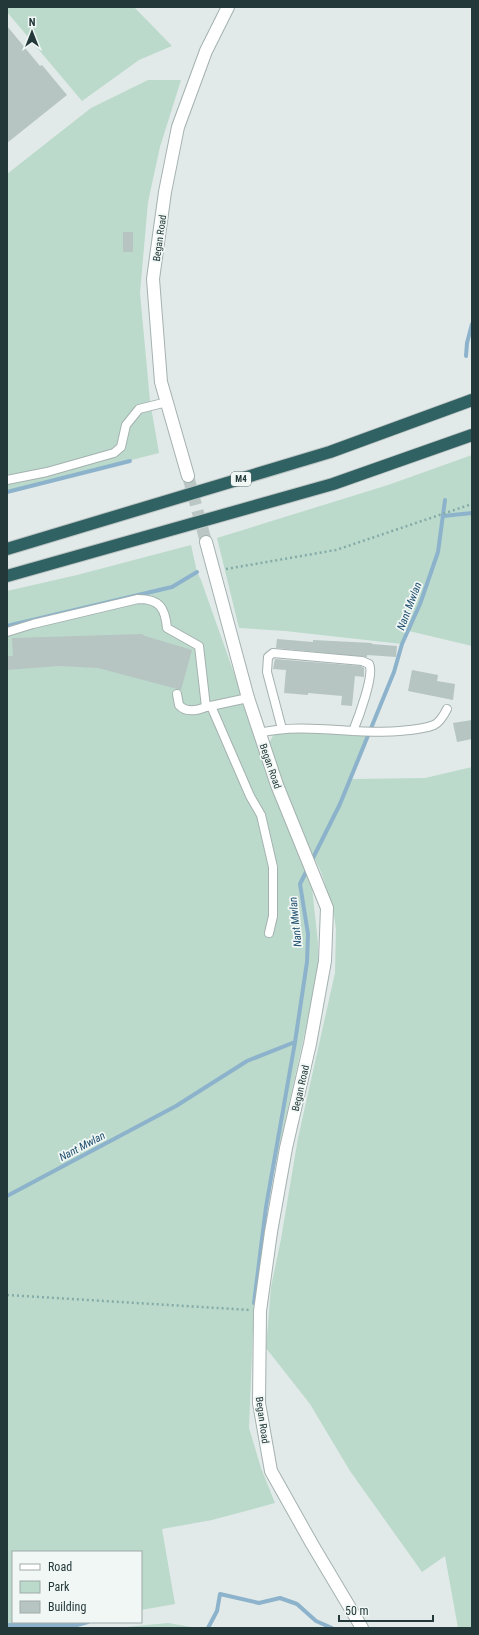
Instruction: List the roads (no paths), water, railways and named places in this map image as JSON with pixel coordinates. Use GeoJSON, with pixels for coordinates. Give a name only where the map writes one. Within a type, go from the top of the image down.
{"type":"FeatureCollection","features":[{"type":"Feature","properties":{"kind":"highway","name":"M4"},"geometry":{"type":"LineString","coordinates":[[7,549],[330,452],[472,400]]}},
{"type":"Feature","properties":{"kind":"highway"},"geometry":{"type":"LineString","coordinates":[[7,576],[333,484],[472,435]]}},
{"type":"Feature","properties":{"kind":"street","name":"Began Road"},"geometry":{"type":"LineString","coordinates":[[188,476],[161,382],[153,279],[165,192],[178,127],[206,52],[228,7]]}},
{"type":"Feature","properties":{"kind":"street","name":"Began Road"},"geometry":{"type":"LineString","coordinates":[[206,542],[248,698],[259,733],[277,785],[326,908],[325,961],[310,1044],[286,1148],[271,1232],[260,1311],[259,1403],[271,1471],[362,1628]]}},
{"type":"Feature","properties":{"kind":"lane"},"geometry":{"type":"LineString","coordinates":[[7,480],[47,472],[114,453],[121,447],[126,425],[139,409],[167,402]]}},
{"type":"Feature","properties":{"kind":"lane"},"geometry":{"type":"LineString","coordinates":[[7,632],[33,624],[130,601],[150,599],[158,604],[166,614],[167,628],[199,646],[208,707],[260,815],[273,867],[273,916],[269,933]]}},
{"type":"Feature","properties":{"kind":"lane"},"geometry":{"type":"LineString","coordinates":[[282,728],[267,672],[268,657],[273,653],[362,661],[369,664],[371,672],[358,720],[357,731]]}},
{"type":"Feature","properties":{"kind":"lane"},"geometry":{"type":"LineString","coordinates":[[177,694],[179,705],[186,711],[194,711],[248,698]]}},
{"type":"Feature","properties":{"kind":"lane"},"geometry":{"type":"LineString","coordinates":[[259,733],[282,728],[380,732],[411,730],[435,724],[443,717],[447,709]]}},
{"type":"Feature","properties":{"kind":"waterway","name":"Nant Mwlan"},"geometry":{"type":"LineString","coordinates":[[466,356],[467,343],[472,324]]}},
{"type":"Feature","properties":{"kind":"waterway"},"geometry":{"type":"LineString","coordinates":[[7,492],[130,461]]}},
{"type":"Feature","properties":{"kind":"waterway","name":"Nant Mwlan"},"geometry":{"type":"LineString","coordinates":[[7,1196],[176,1106],[247,1061],[295,1042],[307,962],[308,934],[300,884],[340,804],[394,672],[402,644],[420,604],[438,552],[445,500]]}},
{"type":"Feature","properties":{"kind":"waterway"},"geometry":{"type":"LineString","coordinates":[[443,516],[472,513]]}},
{"type":"Feature","properties":{"kind":"waterway"},"geometry":{"type":"LineString","coordinates":[[7,626],[172,587],[197,572]]}},
{"type":"Feature","properties":{"kind":"waterway"},"geometry":{"type":"LineString","coordinates":[[254,1303],[266,1207],[295,1042]]}},
{"type":"Feature","properties":{"kind":"waterway"},"geometry":{"type":"LineString","coordinates":[[208,1628],[217,1611],[220,1594],[259,1603],[280,1598],[297,1604],[316,1621],[332,1628]]}},
{"type":"Feature","properties":{"kind":"waterway"},"geometry":{"type":"LineString","coordinates":[[7,1625],[77,1625],[84,1623]]}},
{"type":"Feature","properties":{"kind":"tunnel"},"geometry":{"type":"LineString","coordinates":[[188,476],[206,542]]}}]}
